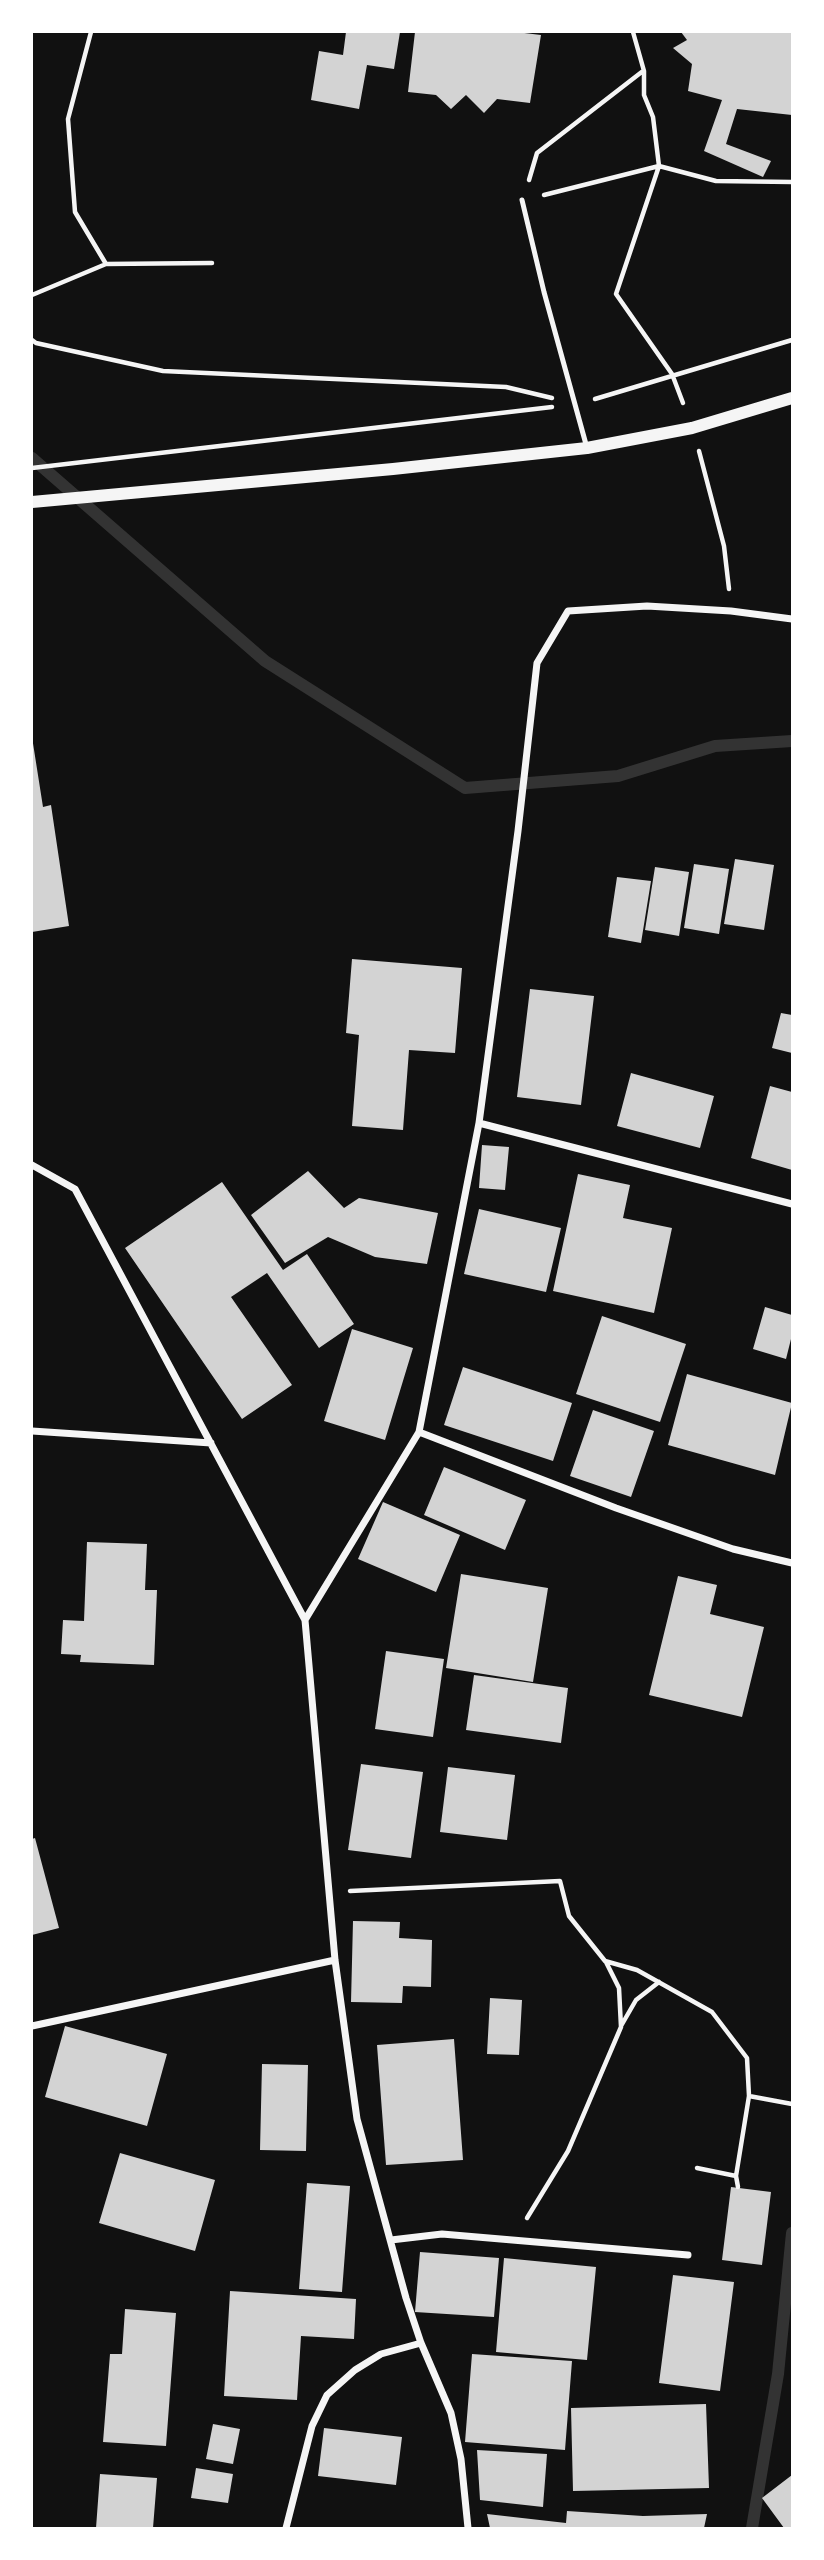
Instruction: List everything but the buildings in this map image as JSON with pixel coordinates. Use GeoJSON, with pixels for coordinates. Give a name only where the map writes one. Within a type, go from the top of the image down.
{"type":"FeatureCollection","features":[{"type":"Feature","properties":{"kind":"street"},"geometry":{"type":"LineString","coordinates":[[32,502],[393,469],[587,448],[692,428],[793,398]]}},
{"type":"Feature","properties":{"kind":"street"},"geometry":{"type":"LineString","coordinates":[[305,1620],[419,1432],[479,1123],[537,663],[568,611],[647,606],[732,611],[793,620]]}},
{"type":"Feature","properties":{"kind":"street"},"geometry":{"type":"LineString","coordinates":[[479,1123],[793,1204]]}},
{"type":"Feature","properties":{"kind":"street"},"geometry":{"type":"LineString","coordinates":[[32,1165],[75,1189],[305,1620],[328,1892],[356,2119],[406,2298],[421,2343],[451,2413],[461,2459],[468,2529]]}},
{"type":"Feature","properties":{"kind":"street"},"geometry":{"type":"LineString","coordinates":[[32,1431],[211,1443]]}},
{"type":"Feature","properties":{"kind":"street"},"geometry":{"type":"LineString","coordinates":[[419,1432],[616,1508],[733,1549],[793,1563]]}},
{"type":"Feature","properties":{"kind":"street"},"geometry":{"type":"LineString","coordinates":[[32,2026],[335,1960]]}},
{"type":"Feature","properties":{"kind":"street"},"geometry":{"type":"LineString","coordinates":[[391,2240],[442,2234],[688,2255]]}},
{"type":"Feature","properties":{"kind":"street"},"geometry":{"type":"LineString","coordinates":[[286,2529],[312,2426],[327,2395],[355,2370],[381,2354],[421,2343]]}},
{"type":"Feature","properties":{"kind":"lane"},"geometry":{"type":"LineString","coordinates":[[522,200],[587,448]]}},
{"type":"Feature","properties":{"kind":"path"},"geometry":{"type":"LineString","coordinates":[[91,32],[68,119],[75,212],[106,264]]}},
{"type":"Feature","properties":{"kind":"path"},"geometry":{"type":"LineString","coordinates":[[633,32],[644,71],[644,95],[653,117],[659,166],[615,294],[672,374]]}},
{"type":"Feature","properties":{"kind":"path"},"geometry":{"type":"LineString","coordinates":[[522,200],[537,153],[644,71]]}},
{"type":"Feature","properties":{"kind":"path"},"geometry":{"type":"LineString","coordinates":[[522,200],[659,166],[716,181],[793,182]]}},
{"type":"Feature","properties":{"kind":"path"},"geometry":{"type":"LineString","coordinates":[[32,295],[106,264],[212,263]]}},
{"type":"Feature","properties":{"kind":"path"},"geometry":{"type":"LineString","coordinates":[[32,340],[163,371],[506,387],[576,404]]}},
{"type":"Feature","properties":{"kind":"path"},"geometry":{"type":"LineString","coordinates":[[32,468],[576,404],[793,340]]}},
{"type":"Feature","properties":{"kind":"path"},"geometry":{"type":"LineString","coordinates":[[702,463],[724,545],[732,611]]}},
{"type":"Feature","properties":{"kind":"path"},"geometry":{"type":"LineString","coordinates":[[328,1892],[560,1881],[569,1916],[605,1961],[619,1988],[621,2026]]}},
{"type":"Feature","properties":{"kind":"path"},"geometry":{"type":"LineString","coordinates":[[605,1961],[637,1969],[712,2012],[747,2058],[749,2096],[736,2176],[737,2187]]}},
{"type":"Feature","properties":{"kind":"path"},"geometry":{"type":"LineString","coordinates":[[513,2240],[568,2151],[621,2026],[636,2000],[659,1982]]}},
{"type":"Feature","properties":{"kind":"path"},"geometry":{"type":"LineString","coordinates":[[749,2096],[793,2104]]}},
{"type":"Feature","properties":{"kind":"path"},"geometry":{"type":"LineString","coordinates":[[697,2168],[736,2176]]}},
{"type":"Feature","properties":{"kind":"waterway"},"geometry":{"type":"LineString","coordinates":[[32,458],[265,661],[465,788],[618,776],[715,746],[792,741]]}},
{"type":"Feature","properties":{"kind":"waterway"},"geometry":{"type":"LineString","coordinates":[[752,2528],[778,2374],[792,2233]]}}]}
